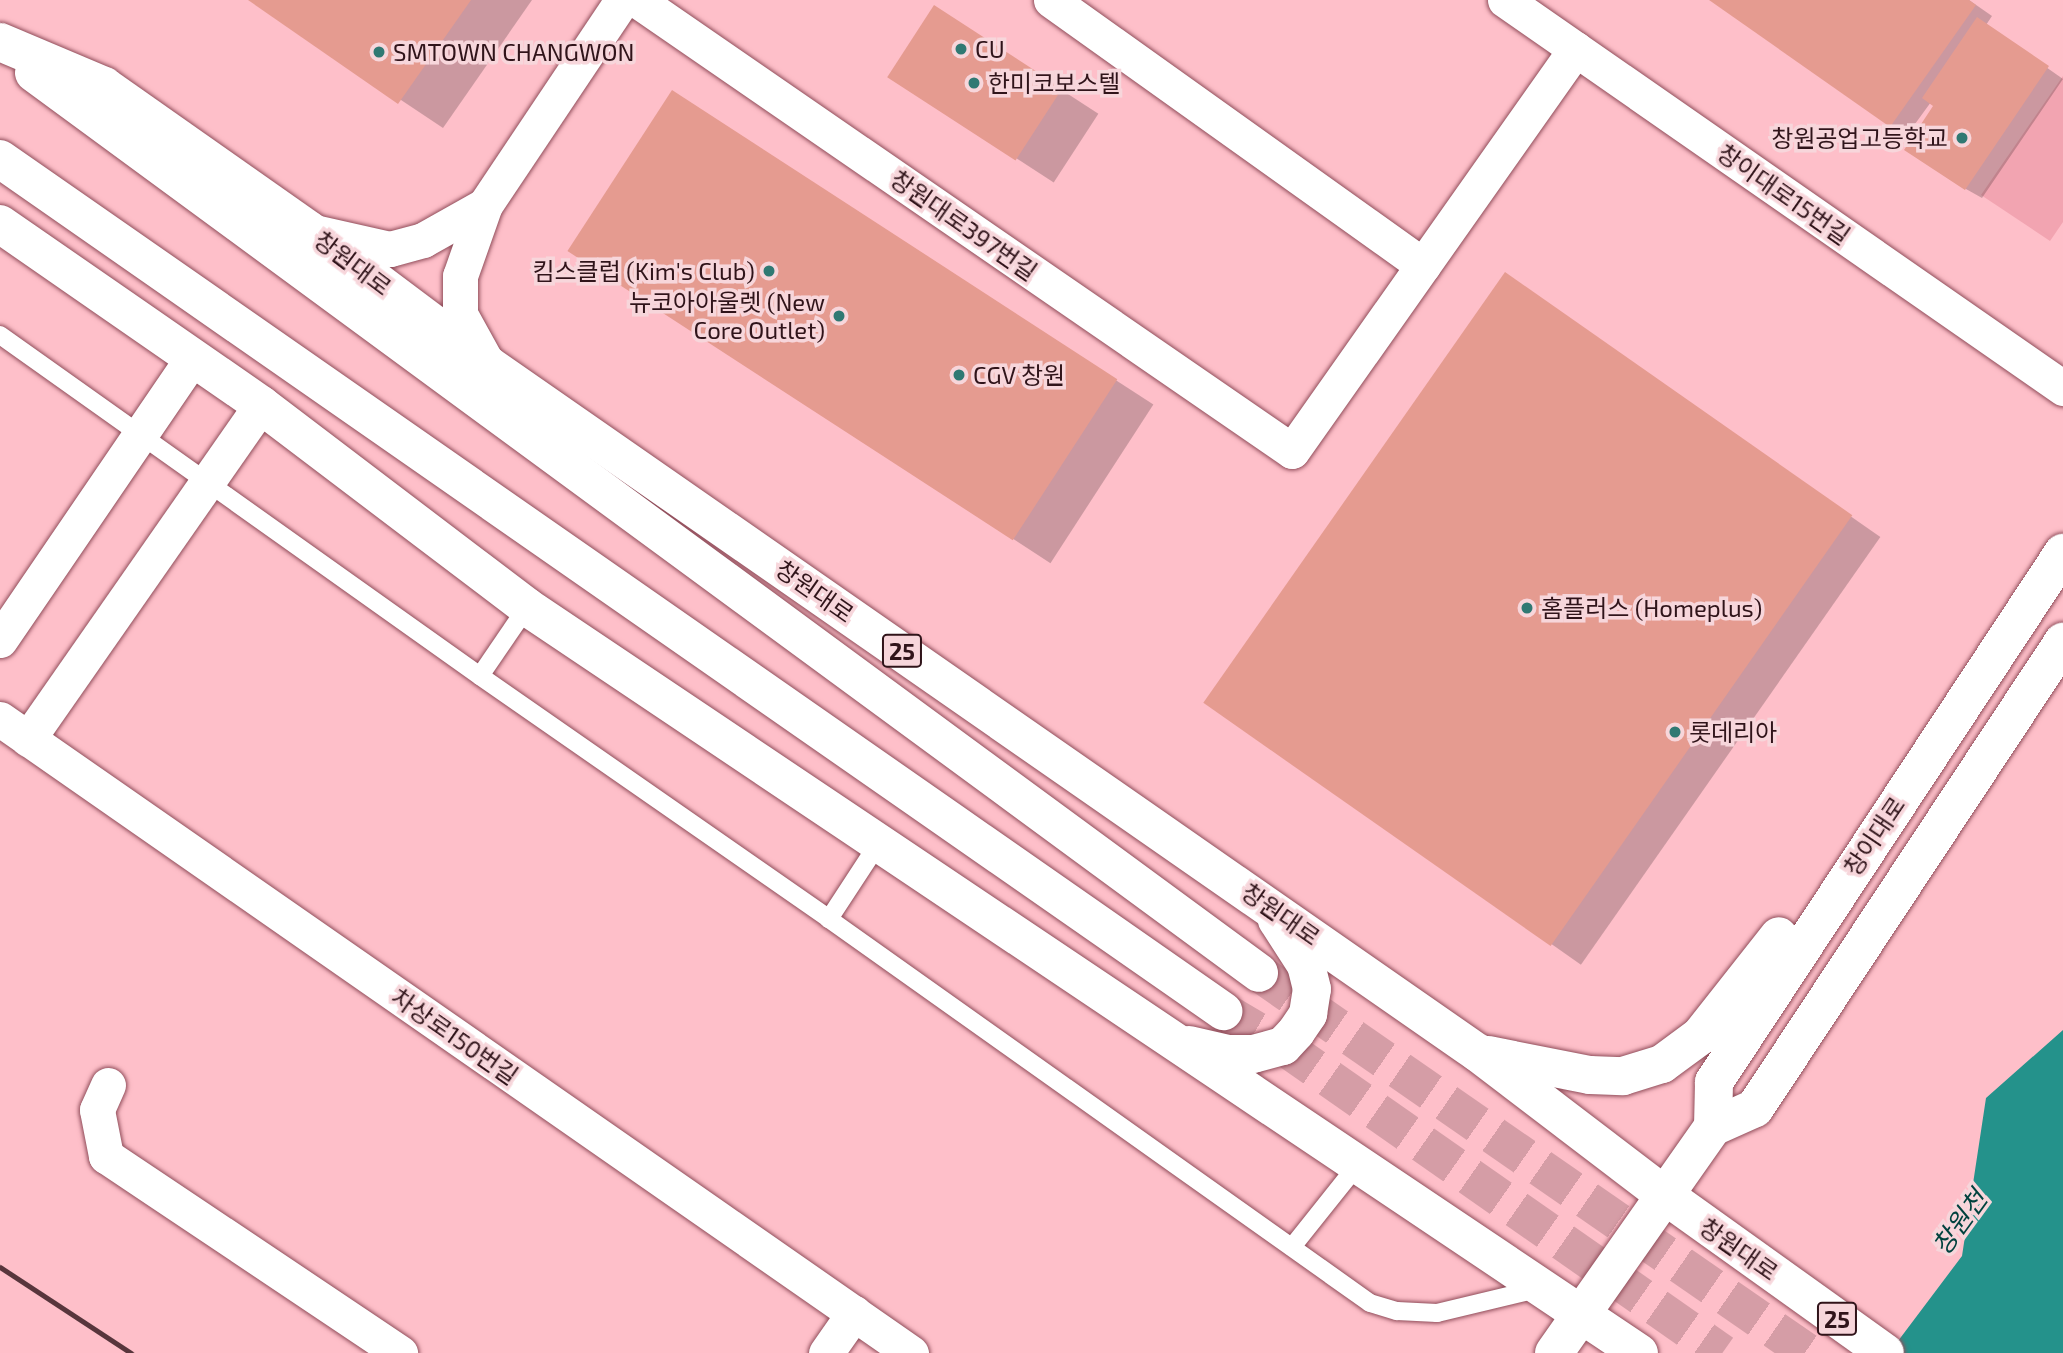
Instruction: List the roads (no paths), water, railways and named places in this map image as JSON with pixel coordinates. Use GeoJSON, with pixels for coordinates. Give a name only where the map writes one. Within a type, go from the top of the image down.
{"type":"FeatureCollection","features":[{"type":"Feature","properties":{"kind":"main road","name":"창원대로"},"geometry":{"type":"LineString","coordinates":[[0,43],[104,86],[310,231],[487,364],[1478,1053],[1665,1196],[1885,1353]]}},
{"type":"Feature","properties":{"kind":"main road"},"geometry":{"type":"LineString","coordinates":[[0,48],[1259,972]]}},
{"type":"Feature","properties":{"kind":"main road"},"geometry":{"type":"LineString","coordinates":[[0,159],[1223,1011]]}},
{"type":"Feature","properties":{"kind":"main road"},"geometry":{"type":"LineString","coordinates":[[0,224],[261,405],[527,607],[1166,1040],[1359,1163],[1639,1353]]}},
{"type":"Feature","properties":{"kind":"main road","name":"창이대로"},"geometry":{"type":"LineString","coordinates":[[2063,554],[1854,865],[1714,1082],[1713,1127],[1755,1108],[2063,642]]}},
{"type":"Feature","properties":{"kind":"main road"},"geometry":{"type":"LineString","coordinates":[[1478,1053],[1590,1075],[1623,1076],[1662,1064],[1700,1036],[1800,908],[1854,865]]}},
{"type":"Feature","properties":{"kind":"main road"},"geometry":{"type":"LineString","coordinates":[[1166,1040],[1227,1054],[1253,1054],[1283,1046],[1296,1032],[1308,1014],[1312,989],[1306,965],[1264,902]]}},
{"type":"Feature","properties":{"kind":"main road"},"geometry":{"type":"LineString","coordinates":[[1554,1353],[1713,1127]]}},
{"type":"Feature","properties":{"kind":"street"},"geometry":{"type":"LineString","coordinates":[[487,364],[460,314],[460,276],[485,205],[622,0]]}},
{"type":"Feature","properties":{"kind":"street","name":"창원대로397번길"},"geometry":{"type":"LineString","coordinates":[[637,0],[1292,451],[1423,265]]}},
{"type":"Feature","properties":{"kind":"street"},"geometry":{"type":"LineString","coordinates":[[1051,0],[1423,265],[1576,49]]}},
{"type":"Feature","properties":{"kind":"street","name":"창이대로15번길"},"geometry":{"type":"LineString","coordinates":[[1505,0],[2063,388]]}},
{"type":"Feature","properties":{"kind":"street"},"geometry":{"type":"LineString","coordinates":[[310,231],[390,249],[423,240],[485,205]]}},
{"type":"Feature","properties":{"kind":"street"},"geometry":{"type":"LineString","coordinates":[[0,640],[193,357]]}},
{"type":"Feature","properties":{"kind":"street"},"geometry":{"type":"LineString","coordinates":[[14,729],[209,481],[261,405]]}},
{"type":"Feature","properties":{"kind":"street","name":"차상로150번길"},"geometry":{"type":"LineString","coordinates":[[14,729],[911,1353]]}},
{"type":"Feature","properties":{"kind":"street"},"geometry":{"type":"LineString","coordinates":[[108,1085],[97,1110],[106,1156],[400,1353]]}},
{"type":"Feature","properties":{"kind":"street"},"geometry":{"type":"LineString","coordinates":[[826,1353],[853,1313]]}},
{"type":"Feature","properties":{"kind":"lane"},"geometry":{"type":"LineString","coordinates":[[0,334],[1370,1303],[1397,1311],[1437,1313],[1544,1287]]}},
{"type":"Feature","properties":{"kind":"lane"},"geometry":{"type":"LineString","coordinates":[[480,676],[527,607]]}},
{"type":"Feature","properties":{"kind":"lane"},"geometry":{"type":"LineString","coordinates":[[829,919],[878,844]]}},
{"type":"Feature","properties":{"kind":"lane"},"geometry":{"type":"LineString","coordinates":[[1292,1247],[1359,1163]]}},
{"type":"Feature","properties":{"kind":"water"},"geometry":{"type":"Polygon","coordinates":[[[2063,1030],[2063,1353],[1889,1353],[1962,1256],[1986,1098],[2063,1030]]]}},
{"type":"Feature","properties":{"kind":"tunnel"},"geometry":{"type":"LineString","coordinates":[[1259,973],[1808,1353]]}},
{"type":"Feature","properties":{"kind":"tunnel"},"geometry":{"type":"LineString","coordinates":[[1223,1011],[1283,1046],[1722,1353]]}},
{"type":"Feature","properties":{"kind":"railway"},"geometry":{"type":"LineString","coordinates":[[0,1267],[131,1353]]}},
{"type":"Feature","properties":{"kind":"place","name":"CU"},"geometry":{"type":"Point","coordinates":[961,49]}},
{"type":"Feature","properties":{"kind":"place","name":"SMTOWN CHANGWON"},"geometry":{"type":"Point","coordinates":[379,52]}},
{"type":"Feature","properties":{"kind":"place","name":"한미코보스텔"},"geometry":{"type":"Point","coordinates":[974,83]}},
{"type":"Feature","properties":{"kind":"place","name":"창원공업고등학교"},"geometry":{"type":"Point","coordinates":[1962,138]}},
{"type":"Feature","properties":{"kind":"place","name":"킴스클럽 (Kim's Club)"},"geometry":{"type":"Point","coordinates":[769,271]}},
{"type":"Feature","properties":{"kind":"place","name":"뉴코아아울렛 (New Core Outlet)"},"geometry":{"type":"Point","coordinates":[839,316]}},
{"type":"Feature","properties":{"kind":"place","name":"CGV 창원"},"geometry":{"type":"Point","coordinates":[959,375]}},
{"type":"Feature","properties":{"kind":"place","name":"홈플러스 (Homeplus)"},"geometry":{"type":"Point","coordinates":[1527,608]}},
{"type":"Feature","properties":{"kind":"place","name":"롯데리아"},"geometry":{"type":"Point","coordinates":[1675,732]}},
{"type":"Feature","properties":{"kind":"water label","name":"창원천"},"geometry":{"type":"Point","coordinates":[1959,1222]}}]}
